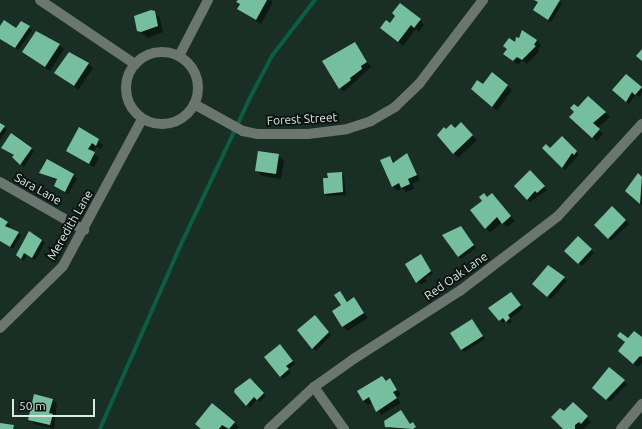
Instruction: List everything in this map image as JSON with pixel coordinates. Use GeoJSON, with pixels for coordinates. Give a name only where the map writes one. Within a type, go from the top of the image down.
{"type":"FeatureCollection","features":[{"type":"Feature","properties":{"kind":"street"},"geometry":{"type":"LineString","coordinates":[[40,0],[135,64]]}},
{"type":"Feature","properties":{"kind":"street"},"geometry":{"type":"LineString","coordinates":[[179,56],[208,0]]}},
{"type":"Feature","properties":{"kind":"street","name":"Forest Street"},"geometry":{"type":"LineString","coordinates":[[194,104],[243,131],[257,134],[308,134],[347,129],[371,121],[395,107],[419,84],[483,0]]}},
{"type":"Feature","properties":{"kind":"street"},"geometry":{"type":"LineString","coordinates":[[160,52],[179,56],[194,72],[197,94],[194,104],[187,114],[171,122],[153,123],[142,119],[133,110],[127,99],[125,87],[128,74],[135,64],[146,55],[160,52]]}},
{"type":"Feature","properties":{"kind":"street","name":"Meredith Lane"},"geometry":{"type":"LineString","coordinates":[[0,328],[4,320],[63,266],[84,230],[142,119]]}},
{"type":"Feature","properties":{"kind":"street","name":"Red Oak Lane"},"geometry":{"type":"LineString","coordinates":[[269,429],[314,388],[355,358],[461,290],[558,216],[642,124]]}},
{"type":"Feature","properties":{"kind":"street","name":"Sara Lane"},"geometry":{"type":"LineString","coordinates":[[0,182],[84,230]]}},
{"type":"Feature","properties":{"kind":"street"},"geometry":{"type":"LineString","coordinates":[[314,388],[344,429]]}},
{"type":"Feature","properties":{"kind":"street"},"geometry":{"type":"LineString","coordinates":[[621,429],[642,404]]}},
{"type":"Feature","properties":{"kind":"building"},"geometry":{"type":"Polygon","coordinates":[[[238,0],[267,0],[256,20],[237,9],[240,4],[236,2],[238,0]]]}},
{"type":"Feature","properties":{"kind":"building"},"geometry":{"type":"Polygon","coordinates":[[[534,0],[560,0],[548,20],[533,10],[538,2],[534,0]]]}},
{"type":"Feature","properties":{"kind":"building"},"geometry":{"type":"Polygon","coordinates":[[[400,3],[421,19],[414,28],[411,25],[398,42],[380,28],[386,20],[390,23],[395,16],[392,13],[400,3]]]}},
{"type":"Feature","properties":{"kind":"building"},"geometry":{"type":"Polygon","coordinates":[[[151,10],[155,11],[158,26],[141,32],[137,31],[134,16],[151,10]]]}},
{"type":"Feature","properties":{"kind":"building"},"geometry":{"type":"Polygon","coordinates":[[[4,20],[16,28],[21,21],[30,26],[15,48],[0,39],[0,26],[4,20]]]}},
{"type":"Feature","properties":{"kind":"building"},"geometry":{"type":"Polygon","coordinates":[[[522,30],[537,40],[534,45],[536,46],[522,60],[517,57],[513,61],[503,54],[507,49],[503,46],[509,38],[515,42],[516,37],[519,38],[522,30]]]}},
{"type":"Feature","properties":{"kind":"building"},"geometry":{"type":"Polygon","coordinates":[[[36,31],[60,44],[45,67],[22,52],[36,31]]]}},
{"type":"Feature","properties":{"kind":"building"},"geometry":{"type":"Polygon","coordinates":[[[355,42],[367,62],[361,66],[362,69],[350,78],[351,80],[339,89],[322,61],[355,42]]]}},
{"type":"Feature","properties":{"kind":"building"},"geometry":{"type":"Polygon","coordinates":[[[642,49],[642,61],[636,56],[642,49]]]}},
{"type":"Feature","properties":{"kind":"building"},"geometry":{"type":"Polygon","coordinates":[[[69,52],[89,63],[74,86],[54,73],[69,52]]]}},
{"type":"Feature","properties":{"kind":"building"},"geometry":{"type":"Polygon","coordinates":[[[492,72],[508,85],[492,107],[471,89],[477,80],[483,84],[492,72]]]}},
{"type":"Feature","properties":{"kind":"building"},"geometry":{"type":"Polygon","coordinates":[[[626,74],[642,87],[635,95],[632,92],[626,102],[612,90],[626,74]]]}},
{"type":"Feature","properties":{"kind":"building"},"geometry":{"type":"Polygon","coordinates":[[[588,96],[606,112],[593,123],[600,129],[592,138],[569,117],[574,112],[570,108],[574,104],[578,107],[588,96]]]}},
{"type":"Feature","properties":{"kind":"building"},"geometry":{"type":"Polygon","coordinates":[[[461,122],[473,135],[453,154],[437,135],[444,127],[446,129],[451,124],[455,128],[461,122]]]}},
{"type":"Feature","properties":{"kind":"building"},"geometry":{"type":"Polygon","coordinates":[[[0,123],[5,126],[0,133],[0,123]]]}},
{"type":"Feature","properties":{"kind":"building"},"geometry":{"type":"Polygon","coordinates":[[[79,127],[99,139],[96,146],[92,143],[88,149],[95,152],[89,164],[66,151],[79,127]]]}},
{"type":"Feature","properties":{"kind":"building"},"geometry":{"type":"Polygon","coordinates":[[[11,133],[32,148],[20,165],[12,157],[14,155],[1,148],[11,133]]]}},
{"type":"Feature","properties":{"kind":"building"},"geometry":{"type":"Polygon","coordinates":[[[562,136],[577,151],[574,155],[572,153],[562,168],[542,148],[546,144],[550,148],[562,136]]]}},
{"type":"Feature","properties":{"kind":"building"},"geometry":{"type":"Polygon","coordinates":[[[258,151],[279,154],[276,174],[255,171],[258,151]]]}},
{"type":"Feature","properties":{"kind":"building"},"geometry":{"type":"Polygon","coordinates":[[[407,153],[417,175],[408,179],[410,184],[401,188],[399,183],[392,187],[380,160],[390,156],[393,163],[407,153]]]}},
{"type":"Feature","properties":{"kind":"building"},"geometry":{"type":"Polygon","coordinates":[[[47,159],[74,174],[65,192],[54,186],[57,179],[39,173],[47,159]]]}},
{"type":"Feature","properties":{"kind":"building"},"geometry":{"type":"Polygon","coordinates":[[[530,170],[545,186],[537,193],[535,191],[527,200],[514,186],[530,170]]]}},
{"type":"Feature","properties":{"kind":"building"},"geometry":{"type":"Polygon","coordinates":[[[342,172],[343,192],[324,194],[323,178],[328,178],[327,173],[342,172]]]}},
{"type":"Feature","properties":{"kind":"building"},"geometry":{"type":"Polygon","coordinates":[[[638,173],[642,177],[640,204],[625,191],[638,173]]]}},
{"type":"Feature","properties":{"kind":"building"},"geometry":{"type":"Polygon","coordinates":[[[484,193],[487,197],[492,193],[511,216],[502,224],[497,217],[485,229],[470,210],[482,201],[479,197],[484,193]]]}},
{"type":"Feature","properties":{"kind":"building"},"geometry":{"type":"Polygon","coordinates":[[[612,206],[626,220],[608,239],[594,225],[612,206]]]}},
{"type":"Feature","properties":{"kind":"building"},"geometry":{"type":"Polygon","coordinates":[[[0,217],[8,222],[5,226],[19,232],[10,247],[0,241],[0,217]]]}},
{"type":"Feature","properties":{"kind":"building"},"geometry":{"type":"Polygon","coordinates":[[[461,226],[474,245],[458,257],[442,235],[461,226]]]}},
{"type":"Feature","properties":{"kind":"building"},"geometry":{"type":"Polygon","coordinates":[[[29,231],[42,240],[32,258],[24,253],[21,259],[16,255],[29,231]]]}},
{"type":"Feature","properties":{"kind":"building"},"geometry":{"type":"Polygon","coordinates":[[[578,236],[592,249],[578,264],[564,251],[578,236]]]}},
{"type":"Feature","properties":{"kind":"building"},"geometry":{"type":"Polygon","coordinates":[[[421,254],[431,271],[416,283],[405,264],[421,254]]]}},
{"type":"Feature","properties":{"kind":"building"},"geometry":{"type":"Polygon","coordinates":[[[548,265],[565,277],[547,297],[532,284],[548,265]]]}},
{"type":"Feature","properties":{"kind":"building"},"geometry":{"type":"Polygon","coordinates":[[[340,291],[347,302],[354,297],[364,313],[342,327],[332,311],[341,305],[334,295],[340,291]]]}},
{"type":"Feature","properties":{"kind":"building"},"geometry":{"type":"Polygon","coordinates":[[[511,292],[521,305],[508,315],[510,318],[506,322],[503,318],[499,321],[488,308],[511,292]]]}},
{"type":"Feature","properties":{"kind":"building"},"geometry":{"type":"Polygon","coordinates":[[[315,315],[329,332],[312,349],[297,330],[315,315]]]}},
{"type":"Feature","properties":{"kind":"building"},"geometry":{"type":"Polygon","coordinates":[[[472,319],[483,336],[461,350],[450,333],[472,319]]]}},
{"type":"Feature","properties":{"kind":"building"},"geometry":{"type":"Polygon","coordinates":[[[634,331],[642,337],[642,357],[640,356],[633,364],[618,351],[625,342],[617,336],[620,332],[628,338],[634,331]]]}},
{"type":"Feature","properties":{"kind":"building"},"geometry":{"type":"Polygon","coordinates":[[[280,344],[293,361],[286,366],[289,369],[280,377],[264,357],[280,344]]]}},
{"type":"Feature","properties":{"kind":"building"},"geometry":{"type":"Polygon","coordinates":[[[609,367],[625,380],[606,400],[592,388],[609,367]]]}},
{"type":"Feature","properties":{"kind":"building"},"geometry":{"type":"Polygon","coordinates":[[[382,376],[386,381],[390,378],[397,390],[393,392],[397,398],[376,412],[369,397],[363,401],[357,391],[382,376]]]}},
{"type":"Feature","properties":{"kind":"building"},"geometry":{"type":"Polygon","coordinates":[[[250,378],[264,393],[257,400],[254,397],[246,406],[234,392],[235,389],[250,378]]]}},
{"type":"Feature","properties":{"kind":"building"},"geometry":{"type":"Polygon","coordinates":[[[34,394],[53,399],[49,413],[53,414],[50,425],[28,420],[34,394]]]}},
{"type":"Feature","properties":{"kind":"building"},"geometry":{"type":"Polygon","coordinates":[[[573,402],[588,416],[581,424],[579,422],[575,425],[575,429],[563,429],[551,417],[560,408],[564,411],[573,402]]]}},
{"type":"Feature","properties":{"kind":"building"},"geometry":{"type":"Polygon","coordinates":[[[212,403],[235,422],[229,429],[222,425],[219,429],[201,429],[195,424],[212,403]]]}},
{"type":"Feature","properties":{"kind":"building"},"geometry":{"type":"Polygon","coordinates":[[[401,410],[410,424],[413,422],[416,427],[413,429],[385,427],[384,421],[401,410]]]}},
{"type":"Feature","properties":{"kind":"building"},"geometry":{"type":"Polygon","coordinates":[[[0,423],[14,425],[13,429],[0,429],[0,423]]]}},
{"type":"Feature","properties":{"kind":"waterway"},"geometry":{"type":"LineString","coordinates":[[100,429],[178,251],[249,100],[272,56],[315,0]]}}]}
